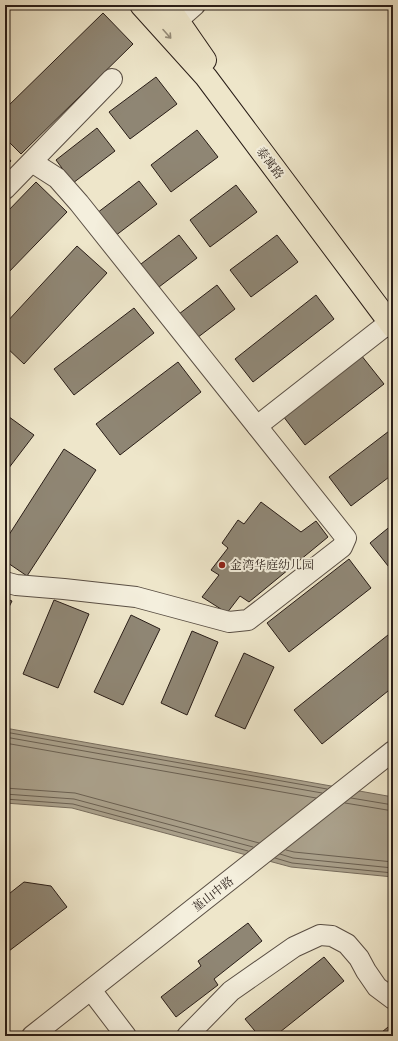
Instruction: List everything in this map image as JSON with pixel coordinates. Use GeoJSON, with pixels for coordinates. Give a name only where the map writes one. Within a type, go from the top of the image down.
{"type":"FeatureCollection","features":[{"type":"Feature","properties":{"kind":"main road","name":"泰寓路"},"geometry":{"type":"LineString","coordinates":[[141,5],[206,77],[392,320]]}},
{"type":"Feature","properties":{"kind":"main road","name":"泰寓路"},"geometry":{"type":"LineString","coordinates":[[173,13],[212,71],[392,320]]}},
{"type":"Feature","properties":{"kind":"street"},"geometry":{"type":"LineString","coordinates":[[173,13],[195,5]]}},
{"type":"Feature","properties":{"kind":"street"},"geometry":{"type":"LineString","coordinates":[[5,188],[112,79]]}},
{"type":"Feature","properties":{"kind":"street"},"geometry":{"type":"LineString","coordinates":[[5,582],[16,585],[64,588],[136,597],[229,622],[248,620],[342,547],[346,538],[79,203],[57,178],[32,162]]}},
{"type":"Feature","properties":{"kind":"street"},"geometry":{"type":"LineString","coordinates":[[257,426],[392,320]]}},
{"type":"Feature","properties":{"kind":"street","name":"堇山中路"},"geometry":{"type":"LineString","coordinates":[[32,1036],[393,751]]}},
{"type":"Feature","properties":{"kind":"street"},"geometry":{"type":"LineString","coordinates":[[187,1036],[230,991],[294,946],[320,935],[332,936],[347,944],[359,958],[377,987],[393,999]]}},
{"type":"Feature","properties":{"kind":"street"},"geometry":{"type":"LineString","coordinates":[[91,990],[126,1036]]}},
{"type":"Feature","properties":{"kind":"water"},"geometry":{"type":"Polygon","coordinates":[[[5,728],[393,797],[393,877],[291,867],[72,808],[5,803],[5,728]]]}},
{"type":"Feature","properties":{"kind":"building"},"geometry":{"type":"Polygon","coordinates":[[[103,13],[133,44],[21,154],[5,138],[5,109],[103,13]]]}},
{"type":"Feature","properties":{"kind":"building"},"geometry":{"type":"Polygon","coordinates":[[[156,77],[177,104],[130,139],[109,112],[156,77]]]}},
{"type":"Feature","properties":{"kind":"building"},"geometry":{"type":"Polygon","coordinates":[[[97,128],[115,151],[73,183],[56,160],[97,128]]]}},
{"type":"Feature","properties":{"kind":"building"},"geometry":{"type":"Polygon","coordinates":[[[197,130],[218,157],[171,192],[151,165],[197,130]]]}},
{"type":"Feature","properties":{"kind":"building"},"geometry":{"type":"Polygon","coordinates":[[[5,154],[11,161],[5,167],[5,154]]]}},
{"type":"Feature","properties":{"kind":"building"},"geometry":{"type":"Polygon","coordinates":[[[139,181],[157,204],[115,236],[97,213],[139,181]]]}},
{"type":"Feature","properties":{"kind":"building"},"geometry":{"type":"Polygon","coordinates":[[[36,182],[67,212],[5,276],[5,214],[36,182]]]}},
{"type":"Feature","properties":{"kind":"building"},"geometry":{"type":"Polygon","coordinates":[[[236,185],[257,212],[210,247],[190,220],[236,185]]]}},
{"type":"Feature","properties":{"kind":"building"},"geometry":{"type":"Polygon","coordinates":[[[179,235],[197,258],[155,290],[137,267],[179,235]]]}},
{"type":"Feature","properties":{"kind":"building"},"geometry":{"type":"Polygon","coordinates":[[[277,235],[298,262],[251,297],[230,270],[277,235]]]}},
{"type":"Feature","properties":{"kind":"building"},"geometry":{"type":"Polygon","coordinates":[[[77,246],[107,273],[24,364],[5,346],[5,324],[77,246]]]}},
{"type":"Feature","properties":{"kind":"building"},"geometry":{"type":"Polygon","coordinates":[[[217,285],[235,309],[193,341],[175,317],[217,285]]]}},
{"type":"Feature","properties":{"kind":"building"},"geometry":{"type":"Polygon","coordinates":[[[316,295],[334,319],[253,382],[235,359],[316,295]]]}},
{"type":"Feature","properties":{"kind":"building"},"geometry":{"type":"Polygon","coordinates":[[[134,308],[154,333],[74,395],[54,369],[134,308]]]}},
{"type":"Feature","properties":{"kind":"building"},"geometry":{"type":"Polygon","coordinates":[[[361,355],[384,384],[305,445],[283,416],[361,355]]]}},
{"type":"Feature","properties":{"kind":"building"},"geometry":{"type":"Polygon","coordinates":[[[178,362],[201,392],[120,455],[96,424],[178,362]]]}},
{"type":"Feature","properties":{"kind":"building"},"geometry":{"type":"Polygon","coordinates":[[[5,414],[34,435],[5,473],[5,414]]]}},
{"type":"Feature","properties":{"kind":"building"},"geometry":{"type":"Polygon","coordinates":[[[393,428],[393,474],[351,506],[329,477],[393,428]]]}},
{"type":"Feature","properties":{"kind":"building"},"geometry":{"type":"Polygon","coordinates":[[[64,449],[96,470],[27,576],[5,561],[5,541],[64,449]]]}},
{"type":"Feature","properties":{"kind":"building"},"geometry":{"type":"Polygon","coordinates":[[[261,502],[301,532],[316,521],[328,537],[249,602],[240,596],[227,613],[202,597],[219,575],[211,570],[228,548],[222,543],[238,520],[244,524],[261,502]]]}},
{"type":"Feature","properties":{"kind":"building"},"geometry":{"type":"Polygon","coordinates":[[[393,524],[393,570],[392,571],[370,543],[393,524]]]}},
{"type":"Feature","properties":{"kind":"building"},"geometry":{"type":"Polygon","coordinates":[[[349,559],[371,588],[289,652],[267,623],[349,559]]]}},
{"type":"Feature","properties":{"kind":"building"},"geometry":{"type":"Polygon","coordinates":[[[5,598],[12,601],[5,615],[5,598]]]}},
{"type":"Feature","properties":{"kind":"building"},"geometry":{"type":"Polygon","coordinates":[[[54,600],[89,614],[58,688],[23,674],[54,600]]]}},
{"type":"Feature","properties":{"kind":"building"},"geometry":{"type":"Polygon","coordinates":[[[131,615],[160,629],[123,705],[94,692],[131,615]]]}},
{"type":"Feature","properties":{"kind":"building"},"geometry":{"type":"Polygon","coordinates":[[[192,631],[218,642],[187,715],[161,703],[192,631]]]}},
{"type":"Feature","properties":{"kind":"building"},"geometry":{"type":"Polygon","coordinates":[[[393,631],[393,687],[322,744],[294,710],[393,631]]]}},
{"type":"Feature","properties":{"kind":"building"},"geometry":{"type":"Polygon","coordinates":[[[244,653],[274,667],[245,729],[215,716],[244,653]]]}},
{"type":"Feature","properties":{"kind":"building"},"geometry":{"type":"Polygon","coordinates":[[[24,882],[51,886],[67,907],[5,954],[5,897],[24,882]]]}},
{"type":"Feature","properties":{"kind":"building"},"geometry":{"type":"Polygon","coordinates":[[[248,923],[262,941],[214,979],[218,985],[176,1017],[161,997],[201,966],[198,961],[248,923]]]}},
{"type":"Feature","properties":{"kind":"building"},"geometry":{"type":"Polygon","coordinates":[[[324,957],[344,981],[275,1036],[259,1036],[245,1019],[324,957]]]}},
{"type":"Feature","properties":{"kind":"building"},"geometry":{"type":"Polygon","coordinates":[[[393,1023],[393,1036],[377,1036],[393,1023]]]}},
{"type":"Feature","properties":{"kind":"place","name":"金湾华庭幼儿园"},"geometry":{"type":"Point","coordinates":[222,565]}}]}
